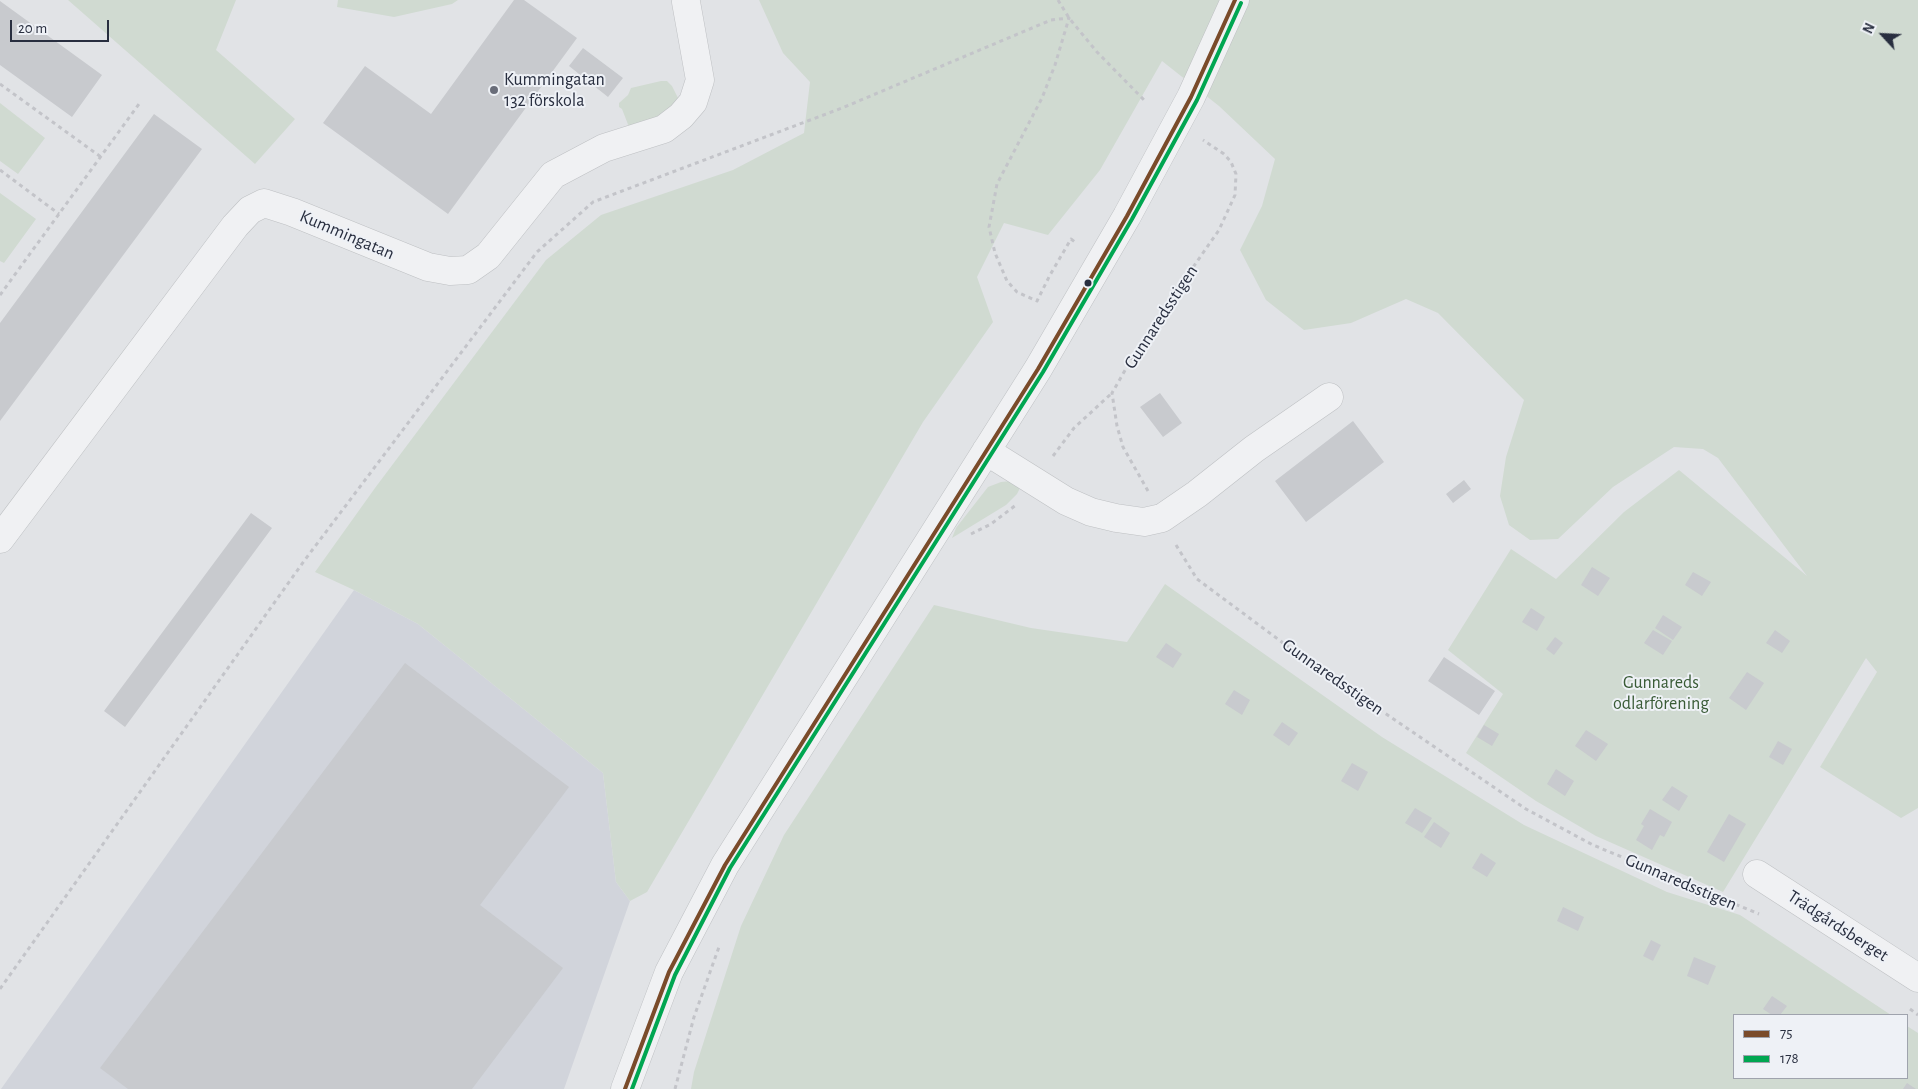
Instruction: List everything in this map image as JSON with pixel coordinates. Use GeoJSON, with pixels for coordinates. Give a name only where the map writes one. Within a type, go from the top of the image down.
{"type":"FeatureCollection","features":[{"type":"Feature","properties":{"kind":"street"},"geometry":{"type":"LineString","coordinates":[[625,1089],[669,972],[725,865],[1038,369],[1127,216],[1191,97],[1235,0]]}},
{"type":"Feature","properties":{"kind":"street","name":"Kummingatan"},"geometry":{"type":"LineString","coordinates":[[0,539],[235,226],[250,210],[264,203],[292,212],[428,267],[468,270],[488,256],[554,175],[604,148],[664,130],[681,116],[693,102],[700,80],[686,2]]}},
{"type":"Feature","properties":{"kind":"street"},"geometry":{"type":"LineString","coordinates":[[986,451],[1066,501],[1092,512],[1144,522],[1162,518],[1329,397]]}},
{"type":"Feature","properties":{"kind":"street","name":"Trädgårdsberget"},"geometry":{"type":"LineString","coordinates":[[1757,874],[1918,978]]}},
{"type":"Feature","properties":{"kind":"path"},"geometry":{"type":"LineString","coordinates":[[1058,0],[1069,18],[1097,52],[1146,102]]}},
{"type":"Feature","properties":{"kind":"path"},"geometry":{"type":"LineString","coordinates":[[1069,18],[1055,66],[1042,98],[997,184],[989,227],[995,253],[1007,281],[1017,292],[1037,301],[1070,239],[1075,242]]}},
{"type":"Feature","properties":{"kind":"path"},"geometry":{"type":"LineString","coordinates":[[0,989],[316,545],[538,252],[586,208],[593,202],[842,108],[1051,20],[1069,18]]}},
{"type":"Feature","properties":{"kind":"path"},"geometry":{"type":"LineString","coordinates":[[0,84],[101,157]]}},
{"type":"Feature","properties":{"kind":"path"},"geometry":{"type":"LineString","coordinates":[[0,295],[139,104]]}},
{"type":"Feature","properties":{"kind":"path","name":"Gunnaredsstigen"},"geometry":{"type":"LineString","coordinates":[[1203,140],[1224,154],[1231,162],[1236,174],[1235,194],[1218,230],[1143,339],[1112,393],[1116,426],[1123,447],[1180,554],[1197,579],[1302,656],[1526,808],[1593,845],[1767,918]]}},
{"type":"Feature","properties":{"kind":"path"},"geometry":{"type":"LineString","coordinates":[[0,170],[60,214]]}},
{"type":"Feature","properties":{"kind":"path"},"geometry":{"type":"LineString","coordinates":[[1050,275],[1055,277]]}},
{"type":"Feature","properties":{"kind":"path"},"geometry":{"type":"LineString","coordinates":[[969,535],[991,524],[1015,507],[1074,428],[1112,393]]}},
{"type":"Feature","properties":{"kind":"path"},"geometry":{"type":"LineString","coordinates":[[675,1089],[694,1017],[720,946]]}},
{"type":"Feature","properties":{"kind":"path"},"geometry":{"type":"LineString","coordinates":[[1905,1006],[1918,1015]]}},
{"type":"Feature","properties":{"kind":"shaded area"},"geometry":{"type":"Polygon","coordinates":[[[354,590],[418,624],[603,773],[616,882],[630,901],[564,1089],[1,1089],[354,590]]]}},
{"type":"Feature","properties":{"kind":"green space"},"geometry":{"type":"Polygon","coordinates":[[[68,0],[236,0],[216,50],[295,119],[255,164],[68,0]]]}},
{"type":"Feature","properties":{"kind":"green space"},"geometry":{"type":"Polygon","coordinates":[[[338,0],[458,0],[452,4],[394,17],[337,7],[338,0]]]}},
{"type":"Feature","properties":{"kind":"green space","name":"Gunnareds odlarförening"},"geometry":{"type":"Polygon","coordinates":[[[759,0],[1918,0],[1918,808],[1901,818],[1820,767],[1877,672],[1866,658],[1723,892],[1596,836],[1536,801],[1466,753],[1503,694],[1448,650],[1511,549],[1556,579],[1624,512],[1679,470],[1807,576],[1718,458],[1703,449],[1674,447],[1613,487],[1558,539],[1530,540],[1509,525],[1500,496],[1506,457],[1524,400],[1438,313],[1406,299],[1351,323],[1304,330],[1266,300],[1240,250],[1262,206],[1275,159],[1219,106],[1162,61],[1100,170],[1048,235],[1004,223],[977,277],[993,322],[923,422],[647,892],[630,901],[616,882],[603,773],[418,624],[354,590],[315,572],[375,488],[546,260],[601,215],[733,170],[804,133],[810,82],[783,53],[759,0]]]}},
{"type":"Feature","properties":{"kind":"green space"},"geometry":{"type":"Polygon","coordinates":[[[667,81],[672,86],[678,98],[676,104],[667,113],[629,127],[622,109],[619,107],[619,103],[628,95],[631,88],[667,81]]]}},
{"type":"Feature","properties":{"kind":"green space"},"geometry":{"type":"Polygon","coordinates":[[[0,103],[45,138],[18,174],[0,161],[0,103]]]}},
{"type":"Feature","properties":{"kind":"green space"},"geometry":{"type":"Polygon","coordinates":[[[0,193],[36,219],[4,263],[0,261],[0,193]]]}},
{"type":"Feature","properties":{"kind":"green space"},"geometry":{"type":"Polygon","coordinates":[[[1011,481],[1020,488],[1006,505],[952,538],[956,528],[988,487],[1001,482],[1011,481]]]}},
{"type":"Feature","properties":{"kind":"green space"},"geometry":{"type":"Polygon","coordinates":[[[1165,584],[1382,737],[1524,825],[1667,892],[1740,915],[1889,1014],[1733,1014],[1733,1079],[1908,1079],[1908,1027],[1918,1033],[1918,1089],[691,1089],[694,1072],[741,926],[784,835],[934,605],[1031,628],[1127,642],[1165,584]]]}},
{"type":"Feature","properties":{"kind":"building","name":"Kummingatan 132 förskola"},"geometry":{"type":"Polygon","coordinates":[[[514,0],[524,0],[577,38],[448,214],[323,123],[365,66],[431,114],[514,0]]]}},
{"type":"Feature","properties":{"kind":"building"},"geometry":{"type":"Polygon","coordinates":[[[0,1],[102,75],[72,117],[0,65],[0,1]]]}},
{"type":"Feature","properties":{"kind":"building"},"geometry":{"type":"Polygon","coordinates":[[[583,48],[623,78],[608,97],[569,66],[583,48]]]}},
{"type":"Feature","properties":{"kind":"building"},"geometry":{"type":"Polygon","coordinates":[[[154,114],[202,149],[0,421],[0,323],[154,114]]]}},
{"type":"Feature","properties":{"kind":"building"},"geometry":{"type":"Polygon","coordinates":[[[1160,393],[1182,423],[1163,437],[1140,407],[1160,393]]]}},
{"type":"Feature","properties":{"kind":"building"},"geometry":{"type":"Polygon","coordinates":[[[1353,421],[1384,462],[1306,522],[1275,481],[1353,421]]]}},
{"type":"Feature","properties":{"kind":"building"},"geometry":{"type":"Polygon","coordinates":[[[1464,480],[1471,489],[1453,503],[1446,494],[1464,480]]]}},
{"type":"Feature","properties":{"kind":"building"},"geometry":{"type":"Polygon","coordinates":[[[251,513],[272,528],[125,727],[104,711],[251,513]]]}},
{"type":"Feature","properties":{"kind":"building"},"geometry":{"type":"Polygon","coordinates":[[[1592,567],[1610,578],[1598,596],[1581,585],[1592,567]]]}},
{"type":"Feature","properties":{"kind":"building"},"geometry":{"type":"Polygon","coordinates":[[[1693,572],[1711,582],[1702,596],[1685,585],[1693,572]]]}},
{"type":"Feature","properties":{"kind":"building"},"geometry":{"type":"Polygon","coordinates":[[[1531,608],[1545,617],[1537,631],[1522,622],[1531,608]]]}},
{"type":"Feature","properties":{"kind":"building"},"geometry":{"type":"Polygon","coordinates":[[[1663,615],[1682,627],[1673,640],[1655,628],[1663,615]]]}},
{"type":"Feature","properties":{"kind":"building"},"geometry":{"type":"Polygon","coordinates":[[[1653,630],[1672,641],[1663,655],[1644,643],[1653,630]]]}},
{"type":"Feature","properties":{"kind":"building"},"geometry":{"type":"Polygon","coordinates":[[[1775,630],[1790,641],[1782,653],[1766,643],[1775,630]]]}},
{"type":"Feature","properties":{"kind":"building"},"geometry":{"type":"Polygon","coordinates":[[[1555,637],[1563,643],[1554,655],[1546,649],[1555,637]]]}},
{"type":"Feature","properties":{"kind":"building"},"geometry":{"type":"Polygon","coordinates":[[[1166,643],[1182,654],[1173,668],[1156,657],[1166,643]]]}},
{"type":"Feature","properties":{"kind":"building"},"geometry":{"type":"Polygon","coordinates":[[[1444,657],[1495,691],[1479,715],[1428,681],[1444,657]]]}},
{"type":"Feature","properties":{"kind":"building"},"geometry":{"type":"Polygon","coordinates":[[[405,663],[569,787],[480,905],[563,968],[472,1089],[128,1089],[100,1068],[405,663]]]}},
{"type":"Feature","properties":{"kind":"building"},"geometry":{"type":"Polygon","coordinates":[[[1747,672],[1764,683],[1746,710],[1729,698],[1747,672]]]}},
{"type":"Feature","properties":{"kind":"building"},"geometry":{"type":"Polygon","coordinates":[[[1234,690],[1250,700],[1242,715],[1225,704],[1234,690]]]}},
{"type":"Feature","properties":{"kind":"building"},"geometry":{"type":"Polygon","coordinates":[[[1282,722],[1298,733],[1289,746],[1273,735],[1282,722]]]}},
{"type":"Feature","properties":{"kind":"building"},"geometry":{"type":"Polygon","coordinates":[[[1484,725],[1499,734],[1492,746],[1477,737],[1484,725]]]}},
{"type":"Feature","properties":{"kind":"building"},"geometry":{"type":"Polygon","coordinates":[[[1586,730],[1608,744],[1596,761],[1575,746],[1586,730]]]}},
{"type":"Feature","properties":{"kind":"building"},"geometry":{"type":"Polygon","coordinates":[[[1778,741],[1792,749],[1783,765],[1769,757],[1778,741]]]}},
{"type":"Feature","properties":{"kind":"building"},"geometry":{"type":"Polygon","coordinates":[[[1352,763],[1368,772],[1358,791],[1341,781],[1352,763]]]}},
{"type":"Feature","properties":{"kind":"building"},"geometry":{"type":"Polygon","coordinates":[[[1556,769],[1574,781],[1565,796],[1547,784],[1556,769]]]}},
{"type":"Feature","properties":{"kind":"building"},"geometry":{"type":"Polygon","coordinates":[[[1672,786],[1688,796],[1679,811],[1662,800],[1672,786]]]}},
{"type":"Feature","properties":{"kind":"building"},"geometry":{"type":"Polygon","coordinates":[[[1415,808],[1432,818],[1422,833],[1405,823],[1415,808]]]}},
{"type":"Feature","properties":{"kind":"building"},"geometry":{"type":"Polygon","coordinates":[[[1650,809],[1672,822],[1664,837],[1660,835],[1652,850],[1636,840],[1644,826],[1641,824],[1650,809]]]}},
{"type":"Feature","properties":{"kind":"building"},"geometry":{"type":"Polygon","coordinates":[[[1729,814],[1746,824],[1724,862],[1707,852],[1729,814]]]}},
{"type":"Feature","properties":{"kind":"building"},"geometry":{"type":"Polygon","coordinates":[[[1434,822],[1450,833],[1441,848],[1424,837],[1434,822]]]}},
{"type":"Feature","properties":{"kind":"building"},"geometry":{"type":"Polygon","coordinates":[[[1481,853],[1496,863],[1487,877],[1472,868],[1481,853]]]}},
{"type":"Feature","properties":{"kind":"building"},"geometry":{"type":"Polygon","coordinates":[[[1563,907],[1584,917],[1578,931],[1557,921],[1563,907]]]}},
{"type":"Feature","properties":{"kind":"building"},"geometry":{"type":"Polygon","coordinates":[[[1651,940],[1661,945],[1653,961],[1643,956],[1651,940]]]}},
{"type":"Feature","properties":{"kind":"building"},"geometry":{"type":"Polygon","coordinates":[[[1694,957],[1716,966],[1708,985],[1687,976],[1694,957]]]}},
{"type":"Feature","properties":{"kind":"building"},"geometry":{"type":"Polygon","coordinates":[[[1772,996],[1787,1006],[1781,1014],[1770,1014],[1763,1009],[1772,996]]]}},
{"type":"Feature","properties":{"kind":"building"},"geometry":{"type":"Polygon","coordinates":[[[1907,1083],[1916,1089],[1903,1089],[1907,1083]]]}},
{"type":"Feature","properties":{"kind":"transit line","name":"75"},"geometry":{"type":"LineString","coordinates":[[625,1089],[669,972],[725,865],[1038,369],[1127,216],[1191,97],[1235,0]]}},
{"type":"Feature","properties":{"kind":"transit line","name":"178"},"geometry":{"type":"LineString","coordinates":[[632,1089],[675,975],[730,868],[1043,372],[1132,219],[1197,100],[1241,3]]}},
{"type":"Feature","properties":{"kind":"place","name":"Kummingatan 132 förskola"},"geometry":{"type":"Point","coordinates":[494,90]}}]}
